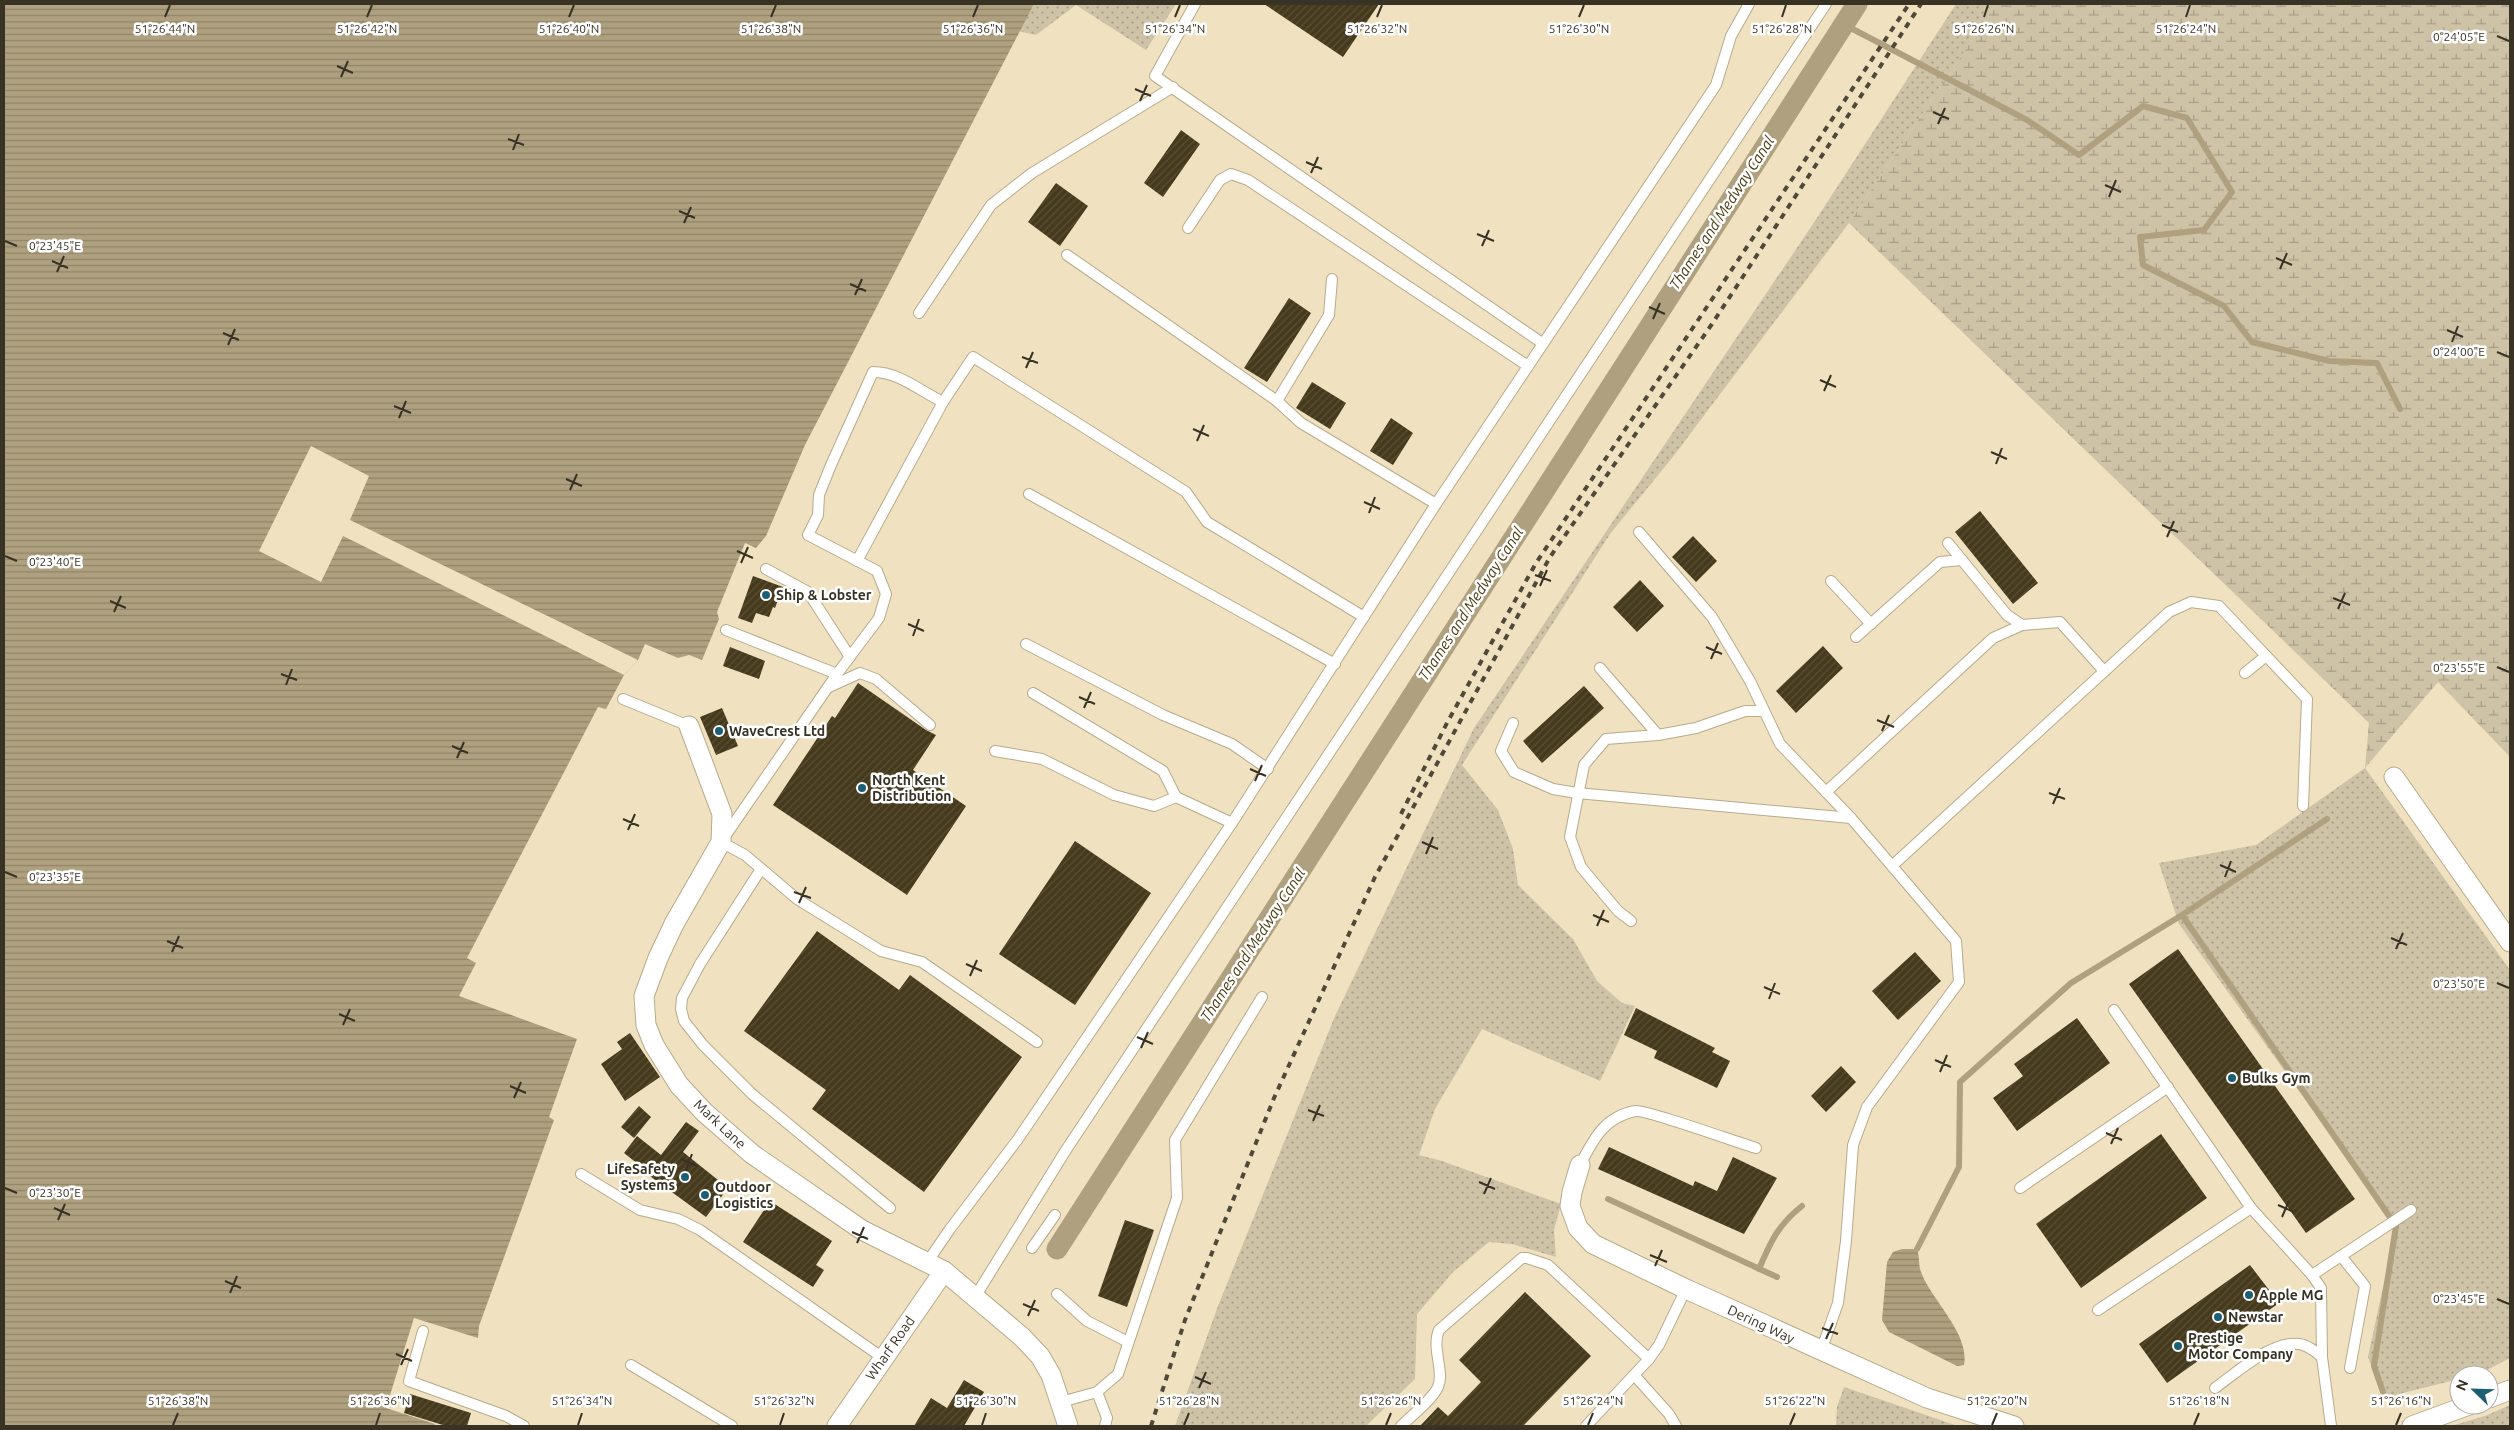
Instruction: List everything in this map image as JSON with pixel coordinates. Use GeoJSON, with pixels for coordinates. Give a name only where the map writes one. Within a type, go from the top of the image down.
{"type":"FeatureCollection","features":[{"type":"Feature","properties":{"kind":"street","name":"Mark Lane"},"geometry":{"type":"LineString","coordinates":[[689,726],[722,814],[721,842],[674,924],[658,958],[644,996],[646,1025],[654,1045],[679,1085],[704,1112],[752,1154],[862,1230],[894,1248],[936,1266],[975,1296],[1036,1350],[1051,1375],[1068,1426]]}},
{"type":"Feature","properties":{"kind":"street"},"geometry":{"type":"LineString","coordinates":[[2394,777],[2510,942]]}},
{"type":"Feature","properties":{"kind":"street","name":"Dering Way"},"geometry":{"type":"LineString","coordinates":[[1580,1166],[1570,1206],[1574,1221],[1583,1235],[1604,1251],[1928,1398],[2014,1426]]}},
{"type":"Feature","properties":{"kind":"street","name":"Wharf Road"},"geometry":{"type":"LineString","coordinates":[[837,1426],[883,1358],[936,1266]]}},
{"type":"Feature","properties":{"kind":"street"},"geometry":{"type":"LineString","coordinates":[[2412,1426],[2449,1412]]}},
{"type":"Feature","properties":{"kind":"lane"},"geometry":{"type":"LineString","coordinates":[[1195,4],[1155,76],[1542,343]]}},
{"type":"Feature","properties":{"kind":"lane"},"geometry":{"type":"LineString","coordinates":[[936,1266],[950,1229],[1018,1139],[1232,824],[1436,504],[1716,85],[1731,36],[1749,4]]}},
{"type":"Feature","properties":{"kind":"lane"},"geometry":{"type":"LineString","coordinates":[[975,1296],[1066,1150],[1826,4]]}},
{"type":"Feature","properties":{"kind":"lane"},"geometry":{"type":"LineString","coordinates":[[919,313],[991,205],[1032,174],[1172,87]]}},
{"type":"Feature","properties":{"kind":"lane"},"geometry":{"type":"LineString","coordinates":[[1188,228],[1220,180],[1231,174],[1248,180],[1528,366]]}},
{"type":"Feature","properties":{"kind":"lane"},"geometry":{"type":"LineString","coordinates":[[1067,255],[1277,401],[1301,422],[1436,504]]}},
{"type":"Feature","properties":{"kind":"lane"},"geometry":{"type":"LineString","coordinates":[[1277,401],[1329,315],[1332,279]]}},
{"type":"Feature","properties":{"kind":"lane"},"geometry":{"type":"LineString","coordinates":[[857,560],[944,402],[973,357],[1186,492],[1207,522],[1364,617]]}},
{"type":"Feature","properties":{"kind":"lane"},"geometry":{"type":"LineString","coordinates":[[944,402],[919,390],[897,375],[873,372],[819,495],[818,515],[808,534],[877,571],[886,594],[879,618],[837,674],[721,842],[745,855],[796,899],[881,951],[922,962],[1037,1042]]}},
{"type":"Feature","properties":{"kind":"lane"},"geometry":{"type":"LineString","coordinates":[[1029,494],[1335,664]]}},
{"type":"Feature","properties":{"kind":"lane"},"geometry":{"type":"LineString","coordinates":[[1639,532],[1712,617],[1750,681],[1780,744],[1851,818],[1956,941],[1959,982],[1867,1107],[1853,1145],[1846,1241],[1838,1304],[1821,1351]]}},
{"type":"Feature","properties":{"kind":"lane"},"geometry":{"type":"LineString","coordinates":[[1948,543],[2007,615],[2022,625]]}},
{"type":"Feature","properties":{"kind":"lane"},"geometry":{"type":"LineString","coordinates":[[1856,637],[1940,562],[1962,560]]}},
{"type":"Feature","properties":{"kind":"lane"},"geometry":{"type":"LineString","coordinates":[[766,569],[808,592],[850,657]]}},
{"type":"Feature","properties":{"kind":"lane"},"geometry":{"type":"LineString","coordinates":[[1831,581],[1871,624]]}},
{"type":"Feature","properties":{"kind":"lane"},"geometry":{"type":"LineString","coordinates":[[1892,866],[2169,612],[2191,602],[2218,606],[2307,698],[2303,806]]}},
{"type":"Feature","properties":{"kind":"lane"},"geometry":{"type":"LineString","coordinates":[[1826,792],[1993,638],[2022,625],[2060,622],[2104,671]]}},
{"type":"Feature","properties":{"kind":"lane"},"geometry":{"type":"LineString","coordinates":[[726,630],[837,674]]}},
{"type":"Feature","properties":{"kind":"lane"},"geometry":{"type":"LineString","coordinates":[[1026,644],[1164,715],[1232,744],[1268,769]]}},
{"type":"Feature","properties":{"kind":"lane"},"geometry":{"type":"LineString","coordinates":[[2245,673],[2266,656]]}},
{"type":"Feature","properties":{"kind":"lane"},"geometry":{"type":"LineString","coordinates":[[1600,668],[1658,735]]}},
{"type":"Feature","properties":{"kind":"lane"},"geometry":{"type":"LineString","coordinates":[[828,687],[860,673],[876,679],[930,725]]}},
{"type":"Feature","properties":{"kind":"lane"},"geometry":{"type":"LineString","coordinates":[[1034,693],[1163,771],[1176,797],[1232,824]]}},
{"type":"Feature","properties":{"kind":"lane"},"geometry":{"type":"LineString","coordinates":[[623,698],[689,726]]}},
{"type":"Feature","properties":{"kind":"lane"},"geometry":{"type":"LineString","coordinates":[[1631,921],[1618,911],[1581,867],[1570,837],[1584,765],[1606,739],[1658,735],[1696,728],[1745,711],[1764,711]]}},
{"type":"Feature","properties":{"kind":"lane"},"geometry":{"type":"LineString","coordinates":[[1513,723],[1502,751],[1514,772],[1553,789],[1577,794],[1851,818]]}},
{"type":"Feature","properties":{"kind":"lane"},"geometry":{"type":"LineString","coordinates":[[995,751],[1042,759],[1114,795],[1154,806],[1176,797]]}},
{"type":"Feature","properties":{"kind":"lane"},"geometry":{"type":"LineString","coordinates":[[761,869],[700,964],[682,998],[680,1009],[684,1021],[703,1045],[752,1094],[890,1208]]}},
{"type":"Feature","properties":{"kind":"lane"},"geometry":{"type":"LineString","coordinates":[[1061,1402],[1096,1392],[1118,1374],[1177,1198],[1175,1140],[1262,997]]}},
{"type":"Feature","properties":{"kind":"lane"},"geometry":{"type":"LineString","coordinates":[[2114,1010],[2251,1208],[2322,1288],[2322,1357],[2331,1426]]}},
{"type":"Feature","properties":{"kind":"lane"},"geometry":{"type":"LineString","coordinates":[[2020,1188],[2168,1087]]}},
{"type":"Feature","properties":{"kind":"lane"},"geometry":{"type":"LineString","coordinates":[[1580,1166],[1596,1134],[1615,1119],[1637,1110],[1756,1148]]}},
{"type":"Feature","properties":{"kind":"lane"},"geometry":{"type":"LineString","coordinates":[[581,1174],[640,1210],[678,1219],[700,1230],[883,1358]]}},
{"type":"Feature","properties":{"kind":"lane"},"geometry":{"type":"LineString","coordinates":[[2098,1310],[2251,1208]]}},
{"type":"Feature","properties":{"kind":"lane"},"geometry":{"type":"LineString","coordinates":[[2312,1275],[2412,1210]]}},
{"type":"Feature","properties":{"kind":"lane"},"geometry":{"type":"LineString","coordinates":[[1032,1248],[1055,1215]]}},
{"type":"Feature","properties":{"kind":"lane"},"geometry":{"type":"LineString","coordinates":[[2341,1256],[2364,1286],[2350,1368]]}},
{"type":"Feature","properties":{"kind":"lane"},"geometry":{"type":"LineString","coordinates":[[1401,1426],[1434,1392],[1439,1384],[1436,1346],[1439,1330],[1522,1258],[1548,1265],[1649,1359]]}},
{"type":"Feature","properties":{"kind":"lane"},"geometry":{"type":"LineString","coordinates":[[1586,1426],[1649,1359],[1659,1345],[1686,1289]]}},
{"type":"Feature","properties":{"kind":"lane"},"geometry":{"type":"LineString","coordinates":[[1057,1294],[1087,1321],[1128,1342]]}},
{"type":"Feature","properties":{"kind":"lane"},"geometry":{"type":"LineString","coordinates":[[423,1331],[409,1381],[506,1416],[524,1426]]}},
{"type":"Feature","properties":{"kind":"lane"},"geometry":{"type":"LineString","coordinates":[[2215,1388],[2269,1351],[2285,1344],[2300,1344],[2322,1357]]}},
{"type":"Feature","properties":{"kind":"lane"},"geometry":{"type":"LineString","coordinates":[[631,1365],[732,1426]]}},
{"type":"Feature","properties":{"kind":"lane"},"geometry":{"type":"LineString","coordinates":[[1634,1376],[1670,1414],[1676,1426]]}},
{"type":"Feature","properties":{"kind":"lane"},"geometry":{"type":"LineString","coordinates":[[1096,1392],[1107,1418],[1105,1426]]}},
{"type":"Feature","properties":{"kind":"green space"},"geometry":{"type":"Polygon","coordinates":[[[1034,4],[1176,4],[1146,50],[1076,5],[1036,35],[1018,31],[1034,4]]]}},
{"type":"Feature","properties":{"kind":"green space"},"geometry":{"type":"Polygon","coordinates":[[[1956,4],[1996,4],[1849,223],[1672,458],[1610,534],[1462,765],[1498,810],[1513,849],[1518,885],[1573,939],[1597,981],[1622,1003],[1635,1006],[1600,1081],[1482,1029],[1435,1109],[1419,1155],[1442,1161],[1561,1204],[1554,1230],[1556,1257],[1512,1244],[1489,1242],[1453,1272],[1417,1314],[1415,1379],[1366,1426],[1175,1426],[1218,1306],[1335,1016],[1474,728],[1817,218],[1956,4]]]}},
{"type":"Feature","properties":{"kind":"green space"},"geometry":{"type":"Polygon","coordinates":[[[1996,4],[2510,4],[2510,757],[2438,682],[2365,768],[2369,723],[1849,223],[1996,4]]]}},
{"type":"Feature","properties":{"kind":"green space"},"geometry":{"type":"Polygon","coordinates":[[[2365,768],[2510,970],[2510,1358],[2496,1365],[2449,1365],[2449,1382],[2383,1398],[2368,1357],[2396,1226],[2179,924],[2159,863],[2256,845],[2365,768]]]}},
{"type":"Feature","properties":{"kind":"green space"},"geometry":{"type":"Polygon","coordinates":[[[1844,1387],[1958,1426],[1836,1426],[1837,1407],[1844,1387]]]}},
{"type":"Feature","properties":{"kind":"green space"},"geometry":{"type":"Polygon","coordinates":[[[2510,1405],[2510,1426],[2451,1426],[2487,1415],[2499,1415],[2499,1410],[2510,1405]]]}},
{"type":"Feature","properties":{"kind":"shaded area"},"geometry":{"type":"Polygon","coordinates":[[[4,4],[1034,4],[805,445],[766,536],[756,548],[745,543],[717,612],[719,619],[702,660],[689,655],[678,658],[645,644],[638,660],[624,675],[606,709],[598,707],[467,958],[476,963],[459,996],[577,1039],[549,1117],[554,1120],[479,1326],[478,1338],[414,1318],[386,1408],[435,1424],[434,1426],[4,1426],[4,4]]]}},
{"type":"Feature","properties":{"kind":"shaded area"},"geometry":{"type":"Polygon","coordinates":[[[1902,1249],[1917,1249],[1920,1269],[1926,1283],[1949,1317],[1961,1341],[1964,1365],[1957,1366],[1889,1332],[1882,1320],[1887,1262],[1893,1252],[1902,1249]]]}},
{"type":"Feature","properties":{"kind":"pier"},"geometry":{"type":"Polygon","coordinates":[[[311,446],[369,476],[350,520],[638,660],[624,675],[343,536],[321,582],[259,551],[311,446]]]}},
{"type":"Feature","properties":{"kind":"building"},"geometry":{"type":"Polygon","coordinates":[[[1264,4],[1379,4],[1343,57],[1264,4]]]}},
{"type":"Feature","properties":{"kind":"building"},"geometry":{"type":"Polygon","coordinates":[[[1181,130],[1200,144],[1163,197],[1144,183],[1181,130]]]}},
{"type":"Feature","properties":{"kind":"building"},"geometry":{"type":"Polygon","coordinates":[[[1056,183],[1088,206],[1060,246],[1028,222],[1056,183]]]}},
{"type":"Feature","properties":{"kind":"building"},"geometry":{"type":"Polygon","coordinates":[[[1289,298],[1311,313],[1267,382],[1244,368],[1289,298]]]}},
{"type":"Feature","properties":{"kind":"building"},"geometry":{"type":"Polygon","coordinates":[[[1312,382],[1346,403],[1330,429],[1296,408],[1312,382]]]}},
{"type":"Feature","properties":{"kind":"building"},"geometry":{"type":"Polygon","coordinates":[[[1391,418],[1413,433],[1393,465],[1370,451],[1391,418]]]}},
{"type":"Feature","properties":{"kind":"building"},"geometry":{"type":"Polygon","coordinates":[[[1980,511],[2038,583],[2013,604],[1955,532],[1980,511]]]}},
{"type":"Feature","properties":{"kind":"building"},"geometry":{"type":"Polygon","coordinates":[[[1693,536],[1717,561],[1696,582],[1672,557],[1693,536]]]}},
{"type":"Feature","properties":{"kind":"building","name":"Ship & Lobster"},"geometry":{"type":"Polygon","coordinates":[[[753,576],[783,587],[775,608],[773,607],[769,617],[756,613],[752,623],[738,618],[753,576]]]}},
{"type":"Feature","properties":{"kind":"building"},"geometry":{"type":"Polygon","coordinates":[[[1640,580],[1664,606],[1637,632],[1613,607],[1640,580]]]}},
{"type":"Feature","properties":{"kind":"building"},"geometry":{"type":"Polygon","coordinates":[[[1823,646],[1843,668],[1796,713],[1776,691],[1823,646]]]}},
{"type":"Feature","properties":{"kind":"building"},"geometry":{"type":"Polygon","coordinates":[[[730,647],[765,661],[759,679],[723,666],[730,647]]]}},
{"type":"Feature","properties":{"kind":"building","name":"North Kent Distribution"},"geometry":{"type":"Polygon","coordinates":[[[858,683],[936,735],[913,770],[966,806],[907,895],[773,805],[832,716],[835,718],[858,683]]]}},
{"type":"Feature","properties":{"kind":"building"},"geometry":{"type":"Polygon","coordinates":[[[1584,686],[1604,708],[1542,763],[1523,741],[1584,686]]]}},
{"type":"Feature","properties":{"kind":"building","name":"WaveCrest Ltd"},"geometry":{"type":"Polygon","coordinates":[[[722,708],[738,746],[716,755],[700,717],[722,708]]]}},
{"type":"Feature","properties":{"kind":"building"},"geometry":{"type":"Polygon","coordinates":[[[1075,841],[1151,893],[1075,1005],[999,954],[1075,841]]]}},
{"type":"Feature","properties":{"kind":"building"},"geometry":{"type":"Polygon","coordinates":[[[817,931],[899,990],[910,975],[1022,1057],[924,1192],[812,1109],[826,1090],[744,1031],[817,931]]]}},
{"type":"Feature","properties":{"kind":"building"},"geometry":{"type":"Polygon","coordinates":[[[2178,949],[2355,1199],[2306,1233],[2129,984],[2178,949]]]}},
{"type":"Feature","properties":{"kind":"building"},"geometry":{"type":"Polygon","coordinates":[[[1915,952],[1941,981],[1898,1020],[1872,991],[1915,952]]]}},
{"type":"Feature","properties":{"kind":"building"},"geometry":{"type":"Polygon","coordinates":[[[1636,1008],[1715,1048],[1712,1052],[1730,1061],[1717,1088],[1654,1058],[1657,1051],[1624,1035],[1636,1008]]]}},
{"type":"Feature","properties":{"kind":"building"},"geometry":{"type":"Polygon","coordinates":[[[2077,1018],[2110,1063],[2017,1131],[1993,1098],[2023,1076],[2014,1064],[2077,1018]]]}},
{"type":"Feature","properties":{"kind":"building"},"geometry":{"type":"Polygon","coordinates":[[[630,1033],[660,1077],[625,1101],[601,1064],[622,1049],[617,1042],[630,1033]]]}},
{"type":"Feature","properties":{"kind":"building"},"geometry":{"type":"Polygon","coordinates":[[[1841,1066],[1856,1082],[1826,1112],[1811,1096],[1841,1066]]]}},
{"type":"Feature","properties":{"kind":"building"},"geometry":{"type":"Polygon","coordinates":[[[639,1106],[651,1117],[634,1138],[621,1127],[639,1106]]]}},
{"type":"Feature","properties":{"kind":"building"},"geometry":{"type":"Polygon","coordinates":[[[686,1122],[699,1131],[683,1152],[728,1188],[706,1217],[647,1174],[648,1172],[624,1153],[637,1136],[661,1155],[686,1122]]]}},
{"type":"Feature","properties":{"kind":"building"},"geometry":{"type":"Polygon","coordinates":[[[2161,1134],[2207,1198],[2081,1288],[2036,1224],[2161,1134]]]}},
{"type":"Feature","properties":{"kind":"building"},"geometry":{"type":"Polygon","coordinates":[[[1609,1147],[1693,1186],[1695,1181],[1717,1191],[1733,1157],[1777,1178],[1744,1234],[1598,1169],[1609,1147]]]}},
{"type":"Feature","properties":{"kind":"building"},"geometry":{"type":"Polygon","coordinates":[[[770,1201],[832,1241],[816,1265],[824,1270],[813,1287],[743,1242],[770,1201]]]}},
{"type":"Feature","properties":{"kind":"building"},"geometry":{"type":"Polygon","coordinates":[[[1125,1220],[1154,1230],[1127,1307],[1098,1296],[1125,1220]]]}},
{"type":"Feature","properties":{"kind":"building"},"geometry":{"type":"Polygon","coordinates":[[[2250,1265],[2279,1303],[2167,1383],[2139,1344],[2250,1265]]]}},
{"type":"Feature","properties":{"kind":"building"},"geometry":{"type":"Polygon","coordinates":[[[1525,1292],[1591,1356],[1523,1426],[1420,1426],[1438,1407],[1448,1416],[1481,1382],[1459,1360],[1525,1292]]]}},
{"type":"Feature","properties":{"kind":"building"},"geometry":{"type":"Polygon","coordinates":[[[964,1380],[984,1392],[964,1426],[914,1426],[931,1398],[947,1408],[964,1380]]]}},
{"type":"Feature","properties":{"kind":"building"},"geometry":{"type":"Polygon","coordinates":[[[410,1394],[471,1413],[467,1426],[446,1426],[404,1413],[410,1394]]]}},
{"type":"Feature","properties":{"kind":"waterway","name":"Thames and Medway Canal"},"geometry":{"type":"LineString","coordinates":[[1057,1249],[1857,4]]}},
{"type":"Feature","properties":{"kind":"waterway"},"geometry":{"type":"LineString","coordinates":[[1843,24],[2027,120],[2079,155],[2143,106],[2187,118],[2232,192],[2204,230],[2140,237],[2143,265],[2224,306],[2252,342],[2329,361],[2377,363],[2400,409]]}},
{"type":"Feature","properties":{"kind":"waterway"},"geometry":{"type":"LineString","coordinates":[[1917,1249],[1959,1167],[1960,1082],[2071,983],[2182,915],[2327,819]]}},
{"type":"Feature","properties":{"kind":"waterway"},"geometry":{"type":"LineString","coordinates":[[2182,915],[2396,1226],[2374,1366],[2383,1392]]}},
{"type":"Feature","properties":{"kind":"waterway"},"geometry":{"type":"LineString","coordinates":[[1608,1199],[1777,1277]]}},
{"type":"Feature","properties":{"kind":"waterway"},"geometry":{"type":"LineString","coordinates":[[1759,1269],[1776,1234],[1802,1206]]}},
{"type":"Feature","properties":{"kind":"railway"},"geometry":{"type":"LineString","coordinates":[[1401,814],[1448,721],[1536,563],[1909,4]]}},
{"type":"Feature","properties":{"kind":"railway"},"geometry":{"type":"LineString","coordinates":[[1151,1426],[1185,1320],[1274,1098],[1375,877],[1550,557],[1712,324],[1921,4]]}},
{"type":"Feature","properties":{"kind":"place","name":"Ship & Lobster"},"geometry":{"type":"Point","coordinates":[766,595]}},
{"type":"Feature","properties":{"kind":"place","name":"WaveCrest Ltd"},"geometry":{"type":"Point","coordinates":[719,731]}},
{"type":"Feature","properties":{"kind":"place","name":"North Kent Distribution"},"geometry":{"type":"Point","coordinates":[862,788]}},
{"type":"Feature","properties":{"kind":"place","name":"Bulks Gym"},"geometry":{"type":"Point","coordinates":[2232,1078]}},
{"type":"Feature","properties":{"kind":"place","name":"LifeSafety Systems"},"geometry":{"type":"Point","coordinates":[685,1177]}},
{"type":"Feature","properties":{"kind":"place","name":"Outdoor Logistics"},"geometry":{"type":"Point","coordinates":[705,1195]}},
{"type":"Feature","properties":{"kind":"place","name":"Apple MG"},"geometry":{"type":"Point","coordinates":[2249,1295]}},
{"type":"Feature","properties":{"kind":"place","name":"Newstar"},"geometry":{"type":"Point","coordinates":[2218,1317]}},
{"type":"Feature","properties":{"kind":"place","name":"Prestige Motor Company"},"geometry":{"type":"Point","coordinates":[2178,1346]}}]}
